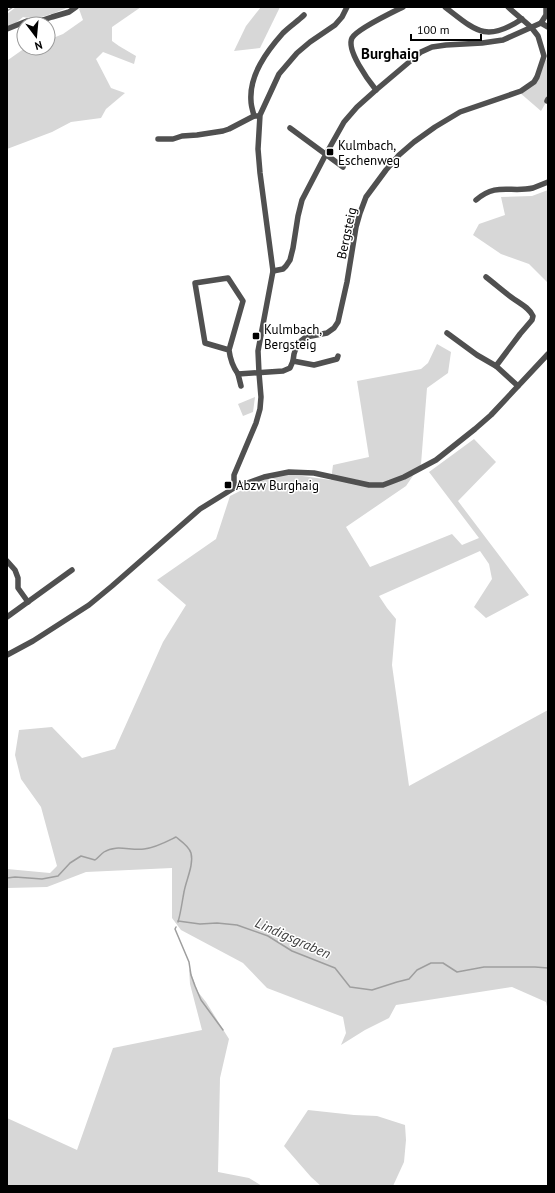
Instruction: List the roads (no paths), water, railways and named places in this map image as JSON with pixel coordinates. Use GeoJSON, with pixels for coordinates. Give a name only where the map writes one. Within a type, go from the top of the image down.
{"type":"FeatureCollection","features":[{"type":"Feature","properties":{"kind":"street"},"geometry":{"type":"LineString","coordinates":[[7,29],[27,21],[52,18],[69,12],[76,7]]}},
{"type":"Feature","properties":{"kind":"street"},"geometry":{"type":"LineString","coordinates":[[234,488],[234,475],[256,423],[260,409],[261,397],[258,373],[258,351],[273,271],[260,173],[257,116],[283,69],[297,53],[310,42],[335,25],[342,17],[347,7]]}},
{"type":"Feature","properties":{"kind":"street"},"geometry":{"type":"LineString","coordinates":[[376,90],[366,76],[351,48],[352,38],[366,27],[403,7]]}},
{"type":"Feature","properties":{"kind":"street"},"geometry":{"type":"LineString","coordinates":[[445,7],[464,22],[485,32],[499,31],[522,19]]}},
{"type":"Feature","properties":{"kind":"street"},"geometry":{"type":"LineString","coordinates":[[508,7],[532,27],[538,36],[544,56],[548,62]]}},
{"type":"Feature","properties":{"kind":"street"},"geometry":{"type":"LineString","coordinates":[[273,271],[283,269],[290,260],[302,200],[344,122],[357,107],[421,52],[446,45],[497,41],[513,36],[541,23],[546,15],[546,7]]}},
{"type":"Feature","properties":{"kind":"street"},"geometry":{"type":"LineString","coordinates":[[257,116],[251,106],[251,93],[257,72],[264,57],[284,32],[304,15]]}},
{"type":"Feature","properties":{"kind":"street"},"geometry":{"type":"LineString","coordinates":[[541,23],[548,27]]}},
{"type":"Feature","properties":{"kind":"street","name":"Bergsteig"},"geometry":{"type":"LineString","coordinates":[[293,361],[297,345],[301,341],[306,337],[331,331],[338,322],[360,213],[366,197],[386,170],[399,155],[414,142],[448,119],[460,112],[508,96],[530,86],[537,77],[544,56]]}},
{"type":"Feature","properties":{"kind":"street"},"geometry":{"type":"LineString","coordinates":[[158,139],[173,139],[182,136],[223,131],[257,116]]}},
{"type":"Feature","properties":{"kind":"street"},"geometry":{"type":"LineString","coordinates":[[290,128],[343,167]]}},
{"type":"Feature","properties":{"kind":"street"},"geometry":{"type":"LineString","coordinates":[[487,188],[533,188],[548,182]]}},
{"type":"Feature","properties":{"kind":"street"},"geometry":{"type":"LineString","coordinates":[[476,200],[484,194],[498,189]]}},
{"type":"Feature","properties":{"kind":"street"},"geometry":{"type":"LineString","coordinates":[[486,277],[532,312],[533,316],[532,320],[496,366]]}},
{"type":"Feature","properties":{"kind":"street"},"geometry":{"type":"LineString","coordinates":[[229,350],[205,343],[195,283],[228,278],[243,301],[229,350],[241,386]]}},
{"type":"Feature","properties":{"kind":"street"},"geometry":{"type":"LineString","coordinates":[[447,333],[477,355],[496,366],[518,386]]}},
{"type":"Feature","properties":{"kind":"street"},"geometry":{"type":"LineString","coordinates":[[7,655],[33,641],[77,613],[108,590],[200,509],[234,488],[264,477],[289,472],[314,473],[369,485],[383,484],[404,477],[436,460],[491,415],[548,354]]}},
{"type":"Feature","properties":{"kind":"street"},"geometry":{"type":"LineString","coordinates":[[238,374],[283,371],[290,368],[293,361],[314,365],[337,359],[338,356]]}},
{"type":"Feature","properties":{"kind":"street"},"geometry":{"type":"LineString","coordinates":[[7,561],[15,570],[18,578],[18,588],[28,602]]}},
{"type":"Feature","properties":{"kind":"street"},"geometry":{"type":"LineString","coordinates":[[7,617],[72,570]]}},
{"type":"Feature","properties":{"kind":"waterway"},"geometry":{"type":"LineString","coordinates":[[7,11],[13,7]]}},
{"type":"Feature","properties":{"kind":"waterway"},"geometry":{"type":"LineString","coordinates":[[7,878],[15,877],[42,879],[58,876],[70,863],[81,856],[95,860],[103,853],[113,848],[148,848],[176,837],[189,848],[192,858],[178,922]]}},
{"type":"Feature","properties":{"kind":"waterway","name":"Lindigsgraben"},"geometry":{"type":"LineString","coordinates":[[178,921],[200,924],[217,923],[237,925],[268,936],[292,951],[335,968],[350,987],[372,990],[409,979],[417,970],[431,963],[443,963],[457,972],[484,967],[548,968]]}},
{"type":"Feature","properties":{"kind":"waterway"},"geometry":{"type":"LineString","coordinates":[[176,927],[175,929],[189,962],[191,975],[201,1000],[223,1030]]}},
{"type":"Feature","properties":{"kind":"place","name":"Kulmbach, Eschenweg"},"geometry":{"type":"Point","coordinates":[330,152]}},
{"type":"Feature","properties":{"kind":"place","name":"Kulmbach, Bergsteig"},"geometry":{"type":"Point","coordinates":[256,336]}},
{"type":"Feature","properties":{"kind":"place","name":"Abzw Burghaig"},"geometry":{"type":"Point","coordinates":[228,485]}},
{"type":"Feature","properties":{"kind":"district","name":"Burghaig"},"geometry":{"type":"Point","coordinates":[390,54]}}]}
